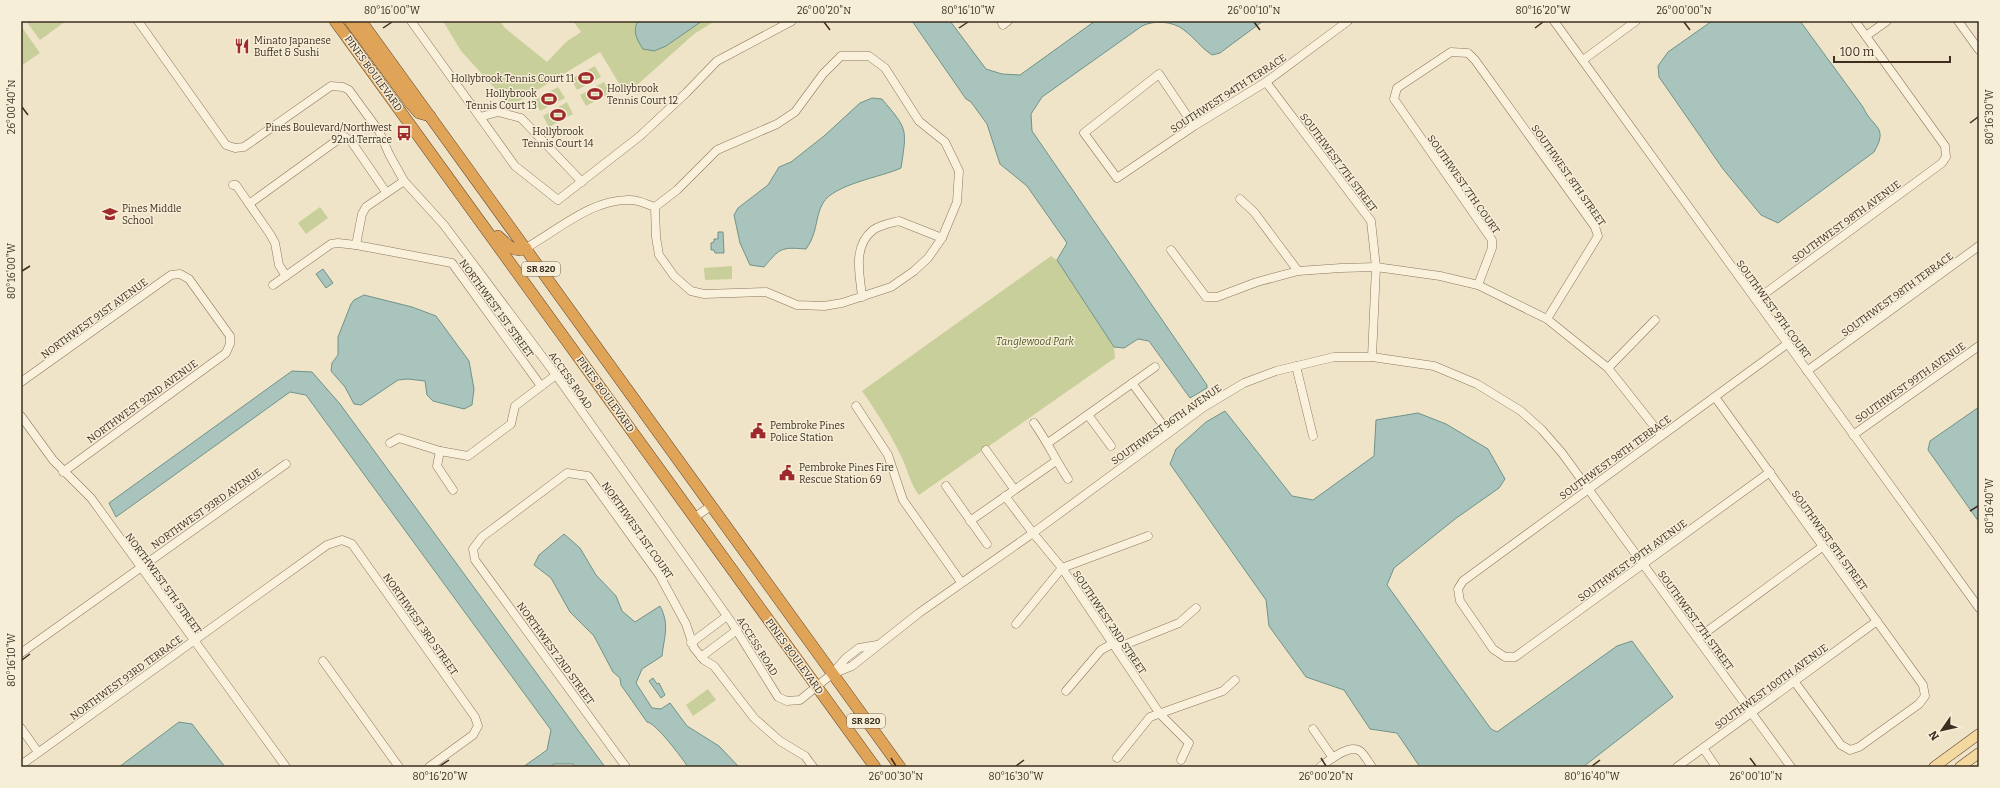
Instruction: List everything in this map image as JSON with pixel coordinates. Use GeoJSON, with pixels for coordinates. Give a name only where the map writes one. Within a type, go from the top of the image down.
{"type":"FeatureCollection","features":[{"type":"Feature","properties":{"kind":"highway","name":"PINES BOULEVARD"},"geometry":{"type":"LineString","coordinates":[[335,21],[696,517],[875,767]]}},
{"type":"Feature","properties":{"kind":"highway"},"geometry":{"type":"LineString","coordinates":[[350,21],[410,103],[419,113],[430,116]]}},
{"type":"Feature","properties":{"kind":"highway","name":"PINES BOULEVARD"},"geometry":{"type":"LineString","coordinates":[[361,21],[900,767]]}},
{"type":"Feature","properties":{"kind":"highway"},"geometry":{"type":"LineString","coordinates":[[482,222],[514,250],[520,251],[526,248]]}},
{"type":"Feature","properties":{"kind":"main road"},"geometry":{"type":"LineString","coordinates":[[1934,767],[1979,734]]}},
{"type":"Feature","properties":{"kind":"main road"},"geometry":{"type":"LineString","coordinates":[[1960,767],[1979,753]]}},
{"type":"Feature","properties":{"kind":"street","name":"ACCESS ROAD"},"geometry":{"type":"LineString","coordinates":[[138,21],[226,144],[235,148],[244,147],[331,86],[338,86],[349,90],[379,131],[389,154],[404,180],[444,225],[556,376],[727,616],[778,697]]}},
{"type":"Feature","properties":{"kind":"street"},"geometry":{"type":"LineString","coordinates":[[411,21],[515,166],[558,200],[640,136],[686,93],[717,61],[792,21]]}},
{"type":"Feature","properties":{"kind":"street","name":"SOUTHWEST 94TH TERRACE"},"geometry":{"type":"LineString","coordinates":[[1194,126],[1159,74],[1084,133],[1117,178],[1194,126],[1266,82],[1348,21]]}},
{"type":"Feature","properties":{"kind":"street","name":"SOUTHWEST 9TH COURT"},"geometry":{"type":"LineString","coordinates":[[1554,21],[1979,608]]}},
{"type":"Feature","properties":{"kind":"street"},"geometry":{"type":"LineString","coordinates":[[1583,60],[1636,21]]}},
{"type":"Feature","properties":{"kind":"street"},"geometry":{"type":"LineString","coordinates":[[1856,21],[1866,36],[1887,21]]}},
{"type":"Feature","properties":{"kind":"street"},"geometry":{"type":"LineString","coordinates":[[1958,21],[1979,50]]}},
{"type":"Feature","properties":{"kind":"street","name":"SOUTHWEST 98TH AVENUE"},"geometry":{"type":"LineString","coordinates":[[1756,300],[1942,163],[1946,157],[1945,146],[1866,36]]}},
{"type":"Feature","properties":{"kind":"street","name":"SOUTHWEST 8TH STREET"},"geometry":{"type":"LineString","coordinates":[[1394,99],[1397,88],[1451,52],[1468,53],[1475,60],[1595,227],[1598,236],[1547,318]]}},
{"type":"Feature","properties":{"kind":"street"},"geometry":{"type":"LineString","coordinates":[[841,56],[869,56],[885,68],[919,121],[945,142],[959,171],[957,202],[942,238],[928,258],[914,271],[891,287],[842,303],[813,306],[797,305],[766,292],[704,294],[691,291],[674,276],[659,255],[656,237],[655,207],[677,190],[717,150],[777,124],[794,112],[823,74],[841,56]]}},
{"type":"Feature","properties":{"kind":"street","name":"SOUTHWEST 7TH STREET"},"geometry":{"type":"LineString","coordinates":[[1266,82],[1371,221],[1376,267],[1372,357]]}},
{"type":"Feature","properties":{"kind":"street","name":"SOUTHWEST 7TH COURT"},"geometry":{"type":"LineString","coordinates":[[1394,99],[1492,240],[1492,248],[1478,286]]}},
{"type":"Feature","properties":{"kind":"street"},"geometry":{"type":"LineString","coordinates":[[480,117],[498,112],[521,118],[582,182]]}},
{"type":"Feature","properties":{"kind":"street"},"geometry":{"type":"LineString","coordinates":[[249,204],[343,136],[351,141],[386,192]]}},
{"type":"Feature","properties":{"kind":"street"},"geometry":{"type":"LineString","coordinates":[[273,285],[330,244],[338,243],[356,245],[362,214],[366,207],[404,180]]}},
{"type":"Feature","properties":{"kind":"street"},"geometry":{"type":"LineString","coordinates":[[233,185],[236,185],[270,234],[274,243],[279,265],[286,276]]}},
{"type":"Feature","properties":{"kind":"street"},"geometry":{"type":"LineString","coordinates":[[1240,199],[1254,212],[1298,271]]}},
{"type":"Feature","properties":{"kind":"street"},"geometry":{"type":"LineString","coordinates":[[526,248],[586,211],[612,202],[632,200],[655,207]]}},
{"type":"Feature","properties":{"kind":"street"},"geometry":{"type":"LineString","coordinates":[[862,297],[858,259],[863,241],[874,230],[899,221],[942,238]]}},
{"type":"Feature","properties":{"kind":"street","name":"NORTHWEST 1ST STREET"},"geometry":{"type":"LineString","coordinates":[[356,245],[452,263],[542,386]]}},
{"type":"Feature","properties":{"kind":"street","name":"SOUTHWEST 98TH TERRACE"},"geometry":{"type":"LineString","coordinates":[[1807,371],[1979,246]]}},
{"type":"Feature","properties":{"kind":"street"},"geometry":{"type":"LineString","coordinates":[[1171,250],[1206,297],[1217,297],[1257,282],[1298,271],[1376,267],[1440,276],[1478,286],[1547,318],[1608,368],[1661,435]]}},
{"type":"Feature","properties":{"kind":"street","name":"NORTHWEST 91ST AVENUE"},"geometry":{"type":"LineString","coordinates":[[21,382],[171,275],[180,274],[189,279],[230,336],[230,344]]}},
{"type":"Feature","properties":{"kind":"street"},"geometry":{"type":"LineString","coordinates":[[1608,368],[1655,320]]}},
{"type":"Feature","properties":{"kind":"street","name":"NORTHWEST 92ND AVENUE"},"geometry":{"type":"LineString","coordinates":[[63,472],[226,353],[230,344]]}},
{"type":"Feature","properties":{"kind":"street","name":"SOUTHWEST 98TH TERRACE"},"geometry":{"type":"LineString","coordinates":[[1505,657],[1493,649],[1460,601],[1458,590],[1463,581],[1787,344]]}},
{"type":"Feature","properties":{"kind":"street","name":"SOUTHWEST 99TH AVENUE"},"geometry":{"type":"LineString","coordinates":[[1853,435],[1979,346]]}},
{"type":"Feature","properties":{"kind":"street","name":"SOUTHWEST 96TH AVENUE"},"geometry":{"type":"LineString","coordinates":[[778,697],[793,702],[800,700],[832,674],[846,658],[859,648],[878,645],[961,582],[1032,533],[1204,407],[1244,383],[1276,371],[1334,357],[1372,357],[1434,366],[1477,384],[1521,412],[1542,430],[1562,453],[1588,489]]}},
{"type":"Feature","properties":{"kind":"street"},"geometry":{"type":"LineString","coordinates":[[1048,443],[1155,366]]}},
{"type":"Feature","properties":{"kind":"street"},"geometry":{"type":"LineString","coordinates":[[1296,366],[1313,436]]}},
{"type":"Feature","properties":{"kind":"street"},"geometry":{"type":"LineString","coordinates":[[390,443],[399,438],[440,451],[468,456],[511,424],[515,406],[556,376]]}},
{"type":"Feature","properties":{"kind":"street"},"geometry":{"type":"LineString","coordinates":[[1132,383],[1168,432]]}},
{"type":"Feature","properties":{"kind":"street","name":"SOUTHWEST 8TH STREET"},"geometry":{"type":"LineString","coordinates":[[1715,397],[1923,685],[1925,696],[1919,704],[1859,748],[1850,750],[1840,745],[1794,681]]}},
{"type":"Feature","properties":{"kind":"street"},"geometry":{"type":"LineString","coordinates":[[856,406],[888,455],[903,500],[961,582]]}},
{"type":"Feature","properties":{"kind":"street"},"geometry":{"type":"LineString","coordinates":[[1088,414],[1111,446]]}},
{"type":"Feature","properties":{"kind":"street","name":"NORTHWEST 5TH STREET"},"geometry":{"type":"LineString","coordinates":[[21,416],[63,472],[91,498],[286,767]]}},
{"type":"Feature","properties":{"kind":"street"},"geometry":{"type":"LineString","coordinates":[[1034,423],[1048,443],[1056,461],[1068,479]]}},
{"type":"Feature","properties":{"kind":"street"},"geometry":{"type":"LineString","coordinates":[[986,450],[1014,489]]}},
{"type":"Feature","properties":{"kind":"street"},"geometry":{"type":"LineString","coordinates":[[440,451],[437,466],[453,490]]}},
{"type":"Feature","properties":{"kind":"street"},"geometry":{"type":"LineString","coordinates":[[970,521],[1056,461]]}},
{"type":"Feature","properties":{"kind":"street","name":"NORTHWEST 93RD AVENUE"},"geometry":{"type":"LineString","coordinates":[[21,653],[286,464]]}},
{"type":"Feature","properties":{"kind":"street","name":"SOUTHWEST 99TH AVENUE"},"geometry":{"type":"LineString","coordinates":[[1505,657],[1515,657],[1770,472]]}},
{"type":"Feature","properties":{"kind":"street","name":"NORTHWEST 1ST COURT"},"geometry":{"type":"LineString","coordinates":[[473,549],[482,537],[567,473],[583,473],[588,476],[660,576],[686,624],[691,643],[701,657],[714,666],[754,718],[780,741],[805,756],[813,767]]}},
{"type":"Feature","properties":{"kind":"street"},"geometry":{"type":"LineString","coordinates":[[946,486],[987,544]]}},
{"type":"Feature","properties":{"kind":"street","name":"SOUTHWEST 7TH STREET"},"geometry":{"type":"LineString","coordinates":[[1588,489],[1698,638],[1789,766]]}},
{"type":"Feature","properties":{"kind":"street","name":"SOUTHWEST 2ND STREET"},"geometry":{"type":"LineString","coordinates":[[1005,496],[1032,533],[1062,568],[1160,714],[1189,743],[1181,760]]}},
{"type":"Feature","properties":{"kind":"street"},"geometry":{"type":"LineString","coordinates":[[696,517],[711,506]]}},
{"type":"Feature","properties":{"kind":"street"},"geometry":{"type":"LineString","coordinates":[[1016,624],[1062,568],[1148,536]]}},
{"type":"Feature","properties":{"kind":"street","name":"NORTHWEST 93RD TERRACE"},"geometry":{"type":"LineString","coordinates":[[21,765],[327,545],[342,540]]}},
{"type":"Feature","properties":{"kind":"street","name":"NORTHWEST 3RD STREET"},"geometry":{"type":"LineString","coordinates":[[342,540],[352,544],[475,717],[478,726],[473,735],[429,767]]}},
{"type":"Feature","properties":{"kind":"street"},"geometry":{"type":"LineString","coordinates":[[1698,638],[1822,547]]}},
{"type":"Feature","properties":{"kind":"street","name":"NORTHWEST 2ND STREET"},"geometry":{"type":"LineString","coordinates":[[473,549],[476,560],[626,767]]}},
{"type":"Feature","properties":{"kind":"street"},"geometry":{"type":"LineString","coordinates":[[1066,691],[1101,650],[1112,644],[1124,645],[1179,623],[1196,608]]}},
{"type":"Feature","properties":{"kind":"street"},"geometry":{"type":"LineString","coordinates":[[691,643],[727,616]]}},
{"type":"Feature","properties":{"kind":"street","name":"SOUTHWEST 100TH AVENUE"},"geometry":{"type":"LineString","coordinates":[[1678,767],[1877,621]]}},
{"type":"Feature","properties":{"kind":"street"},"geometry":{"type":"LineString","coordinates":[[701,657],[736,630]]}},
{"type":"Feature","properties":{"kind":"street"},"geometry":{"type":"LineString","coordinates":[[323,661],[399,767]]}},
{"type":"Feature","properties":{"kind":"street"},"geometry":{"type":"LineString","coordinates":[[1117,758],[1150,717],[1223,691],[1235,680]]}},
{"type":"Feature","properties":{"kind":"street"},"geometry":{"type":"LineString","coordinates":[[21,728],[38,752]]}},
{"type":"Feature","properties":{"kind":"street"},"geometry":{"type":"LineString","coordinates":[[1313,729],[1333,758]]}},
{"type":"Feature","properties":{"kind":"street"},"geometry":{"type":"LineString","coordinates":[[1703,748],[1716,767]]}},
{"type":"Feature","properties":{"kind":"street"},"geometry":{"type":"LineString","coordinates":[[1320,767],[1348,750],[1360,750],[1372,767]]}},
{"type":"Feature","properties":{"kind":"green space"},"geometry":{"type":"Polygon","coordinates":[[[26,21],[66,21],[40,40],[26,21]]]}},
{"type":"Feature","properties":{"kind":"green space"},"geometry":{"type":"Polygon","coordinates":[[[443,21],[500,21],[505,28],[547,62],[566,42],[581,32],[573,21],[715,21],[694,34],[626,95],[600,52],[511,106],[461,51],[443,21]]]}},
{"type":"Feature","properties":{"kind":"green space"},"geometry":{"type":"Polygon","coordinates":[[[21,26],[40,53],[21,66],[21,26]]]}},
{"type":"Feature","properties":{"kind":"green space","name":"Hollybrook Tennis Court 11"},"geometry":{"type":"Polygon","coordinates":[[[595,66],[601,77],[577,90],[571,79],[595,66]]]}},
{"type":"Feature","properties":{"kind":"green space","name":"Hollybrook Tennis Court 12"},"geometry":{"type":"Polygon","coordinates":[[[604,82],[610,93],[586,106],[580,95],[604,82]]]}},
{"type":"Feature","properties":{"kind":"green space","name":"Hollybrook Tennis Court 13"},"geometry":{"type":"Polygon","coordinates":[[[558,87],[565,98],[540,111],[534,100],[558,87]]]}},
{"type":"Feature","properties":{"kind":"green space","name":"Hollybrook Tennis Court 14"},"geometry":{"type":"Polygon","coordinates":[[[567,102],[573,114],[549,127],[543,116],[567,102]]]}},
{"type":"Feature","properties":{"kind":"green space"},"geometry":{"type":"Polygon","coordinates":[[[320,207],[328,218],[306,234],[298,223],[320,207]]]}},
{"type":"Feature","properties":{"kind":"green space","name":"Tanglewood Park"},"geometry":{"type":"Polygon","coordinates":[[[1051,256],[1057,260],[1114,347],[1115,358],[919,495],[913,486],[891,437],[862,391],[1051,256]]]}},
{"type":"Feature","properties":{"kind":"green space"},"geometry":{"type":"Polygon","coordinates":[[[732,266],[732,279],[705,280],[704,268],[732,266]]]}},
{"type":"Feature","properties":{"kind":"green space"},"geometry":{"type":"Polygon","coordinates":[[[708,689],[716,700],[693,716],[686,705],[708,689]]]}},
{"type":"Feature","properties":{"kind":"water"},"geometry":{"type":"Polygon","coordinates":[[[638,21],[702,21],[666,46],[654,51],[643,49],[639,42],[635,32],[638,21]]]}},
{"type":"Feature","properties":{"kind":"water"},"geometry":{"type":"Polygon","coordinates":[[[912,21],[950,21],[986,69],[1002,74],[1020,75],[1095,21],[1263,21],[1220,53],[1212,55],[1180,27],[1163,22],[1142,26],[1042,97],[1031,114],[1032,131],[1207,385],[1207,388],[1190,398],[1149,341],[1138,339],[1124,348],[1114,347],[1057,260],[1067,243],[1027,186],[1000,164],[987,124],[971,102],[966,99],[912,21]]]}},
{"type":"Feature","properties":{"kind":"water"},"geometry":{"type":"Polygon","coordinates":[[[1712,21],[1800,21],[1880,132],[1878,144],[1874,152],[1778,223],[1761,215],[1723,169],[1659,77],[1658,66],[1668,52],[1712,21]]]}},
{"type":"Feature","properties":{"kind":"water"},"geometry":{"type":"Polygon","coordinates":[[[872,98],[882,99],[897,117],[904,130],[901,168],[848,186],[829,196],[820,208],[813,237],[806,249],[791,248],[782,250],[778,252],[764,267],[750,265],[740,243],[734,215],[738,208],[768,185],[779,167],[791,162],[824,136],[860,103],[872,98]]]}},
{"type":"Feature","properties":{"kind":"water"},"geometry":{"type":"Polygon","coordinates":[[[718,232],[723,232],[724,253],[715,253],[714,250],[711,250],[711,243],[714,242],[714,239],[718,239],[718,232]]]}},
{"type":"Feature","properties":{"kind":"water"},"geometry":{"type":"Polygon","coordinates":[[[323,269],[333,283],[326,288],[316,274],[323,269]]]}},
{"type":"Feature","properties":{"kind":"water"},"geometry":{"type":"Polygon","coordinates":[[[364,295],[412,307],[436,316],[469,361],[474,389],[472,405],[464,409],[433,401],[427,395],[425,381],[408,379],[398,380],[361,405],[354,404],[345,387],[331,371],[332,363],[338,355],[338,337],[351,304],[354,300],[364,295]]]}},
{"type":"Feature","properties":{"kind":"water"},"geometry":{"type":"Polygon","coordinates":[[[292,371],[312,372],[340,404],[605,767],[576,767],[573,764],[554,764],[550,767],[523,767],[547,750],[551,730],[306,395],[290,392],[116,517],[109,503],[292,371]]]}},
{"type":"Feature","properties":{"kind":"water"},"geometry":{"type":"Polygon","coordinates":[[[1979,407],[1979,522],[1928,450],[1930,441],[1979,407]]]}},
{"type":"Feature","properties":{"kind":"water"},"geometry":{"type":"Polygon","coordinates":[[[1225,411],[1292,496],[1313,500],[1374,456],[1376,420],[1418,413],[1446,424],[1488,449],[1505,479],[1499,488],[1455,519],[1394,568],[1387,585],[1491,729],[1497,732],[1617,646],[1632,641],[1673,697],[1583,767],[1420,767],[1397,733],[1370,729],[1344,690],[1306,677],[1269,626],[1266,600],[1170,464],[1176,449],[1206,422],[1225,411]]]}},
{"type":"Feature","properties":{"kind":"water"},"geometry":{"type":"Polygon","coordinates":[[[564,534],[580,548],[596,575],[616,596],[622,611],[635,622],[660,606],[666,625],[662,656],[642,669],[636,683],[652,708],[661,709],[670,703],[687,726],[719,746],[739,767],[688,767],[662,734],[647,722],[621,685],[620,678],[613,672],[594,636],[570,612],[551,578],[534,565],[539,555],[564,534]]]}},
{"type":"Feature","properties":{"kind":"water"},"geometry":{"type":"Polygon","coordinates":[[[653,678],[657,684],[659,683],[665,695],[661,698],[649,681],[653,678]]]}},
{"type":"Feature","properties":{"kind":"water"},"geometry":{"type":"Polygon","coordinates":[[[179,722],[192,724],[225,767],[119,767],[179,722]]]}},
{"type":"Feature","properties":{"kind":"place","name":"Minato Japanese Buffet & Sushi"},"geometry":{"type":"Point","coordinates":[242,46]}},
{"type":"Feature","properties":{"kind":"place","name":"Hollybrook Tennis Court 11"},"geometry":{"type":"Point","coordinates":[586,78]}},
{"type":"Feature","properties":{"kind":"place","name":"Hollybrook Tennis Court 12"},"geometry":{"type":"Point","coordinates":[595,94]}},
{"type":"Feature","properties":{"kind":"place","name":"Hollybrook Tennis Court 13"},"geometry":{"type":"Point","coordinates":[549,99]}},
{"type":"Feature","properties":{"kind":"place","name":"Hollybrook Tennis Court 14"},"geometry":{"type":"Point","coordinates":[558,115]}},
{"type":"Feature","properties":{"kind":"place","name":"Pines Boulevard/Northwest 92nd Terrace"},"geometry":{"type":"Point","coordinates":[404,133]}},
{"type":"Feature","properties":{"kind":"place","name":"Pines Middle School"},"geometry":{"type":"Point","coordinates":[110,214]}},
{"type":"Feature","properties":{"kind":"place","name":"Pembroke Pines Police Station"},"geometry":{"type":"Point","coordinates":[758,431]}},
{"type":"Feature","properties":{"kind":"place","name":"Pembroke Pines Fire Rescue Station 69"},"geometry":{"type":"Point","coordinates":[787,473]}}]}
